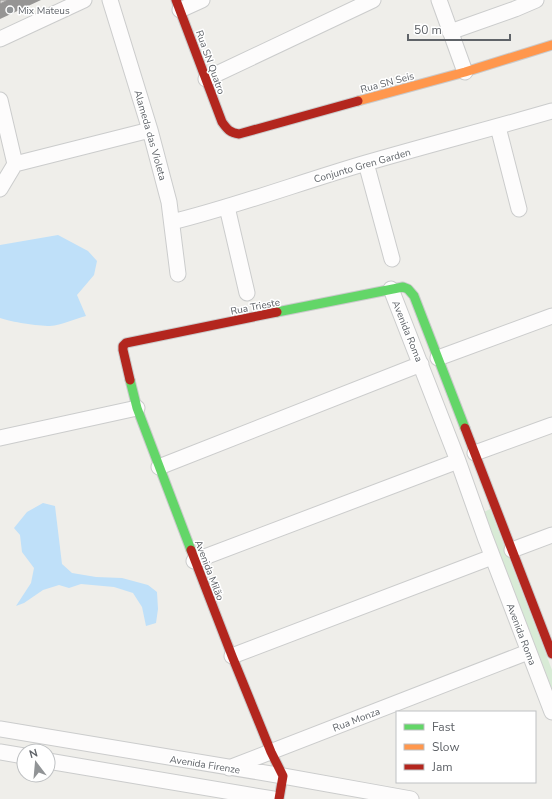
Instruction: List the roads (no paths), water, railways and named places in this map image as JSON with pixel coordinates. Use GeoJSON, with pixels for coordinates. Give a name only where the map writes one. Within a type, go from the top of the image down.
{"type":"FeatureCollection","features":[{"type":"Feature","properties":{"kind":"street"},"geometry":{"type":"LineString","coordinates":[[0,39],[84,0]]}},
{"type":"Feature","properties":{"kind":"street","name":"Alameda das Violeta"},"geometry":{"type":"LineString","coordinates":[[110,0],[150,130],[169,202],[178,274]]}},
{"type":"Feature","properties":{"kind":"street"},"geometry":{"type":"LineString","coordinates":[[178,5],[202,0]]}},
{"type":"Feature","properties":{"kind":"street"},"geometry":{"type":"LineString","coordinates":[[206,79],[373,0]]}},
{"type":"Feature","properties":{"kind":"street"},"geometry":{"type":"LineString","coordinates":[[439,0],[465,72]]}},
{"type":"Feature","properties":{"kind":"street"},"geometry":{"type":"LineString","coordinates":[[450,32],[536,0]]}},
{"type":"Feature","properties":{"kind":"street","name":"Rua SN Quatro"},"geometry":{"type":"LineString","coordinates":[[178,5],[222,122],[227,130]]}},
{"type":"Feature","properties":{"kind":"street","name":"Rua SN Seis"},"geometry":{"type":"LineString","coordinates":[[227,130],[232,133],[239,134],[465,72],[552,45]]}},
{"type":"Feature","properties":{"kind":"street"},"geometry":{"type":"LineString","coordinates":[[0,100],[14,164],[0,189]]}},
{"type":"Feature","properties":{"kind":"street","name":"Conjunto Gren Garden"},"geometry":{"type":"LineString","coordinates":[[172,222],[227,207],[366,163],[552,111]]}},
{"type":"Feature","properties":{"kind":"street"},"geometry":{"type":"LineString","coordinates":[[498,127],[519,209]]}},
{"type":"Feature","properties":{"kind":"street"},"geometry":{"type":"LineString","coordinates":[[14,164],[150,130]]}},
{"type":"Feature","properties":{"kind":"street"},"geometry":{"type":"LineString","coordinates":[[366,163],[392,259]]}},
{"type":"Feature","properties":{"kind":"street"},"geometry":{"type":"LineString","coordinates":[[227,207],[247,293]]}},
{"type":"Feature","properties":{"kind":"street","name":"Avenida Roma"},"geometry":{"type":"LineString","coordinates":[[551,649],[414,296],[403,287],[391,289],[458,461],[492,557],[552,712]]}},
{"type":"Feature","properties":{"kind":"street","name":"Rua Trieste"},"geometry":{"type":"LineString","coordinates":[[123,346],[126,343],[391,289]]}},
{"type":"Feature","properties":{"kind":"street"},"geometry":{"type":"LineString","coordinates":[[438,358],[552,316]]}},
{"type":"Feature","properties":{"kind":"street","name":"Avenida Milão"},"geometry":{"type":"LineString","coordinates":[[123,346],[137,408],[194,561],[271,752],[283,776]]}},
{"type":"Feature","properties":{"kind":"street"},"geometry":{"type":"LineString","coordinates":[[159,467],[421,364]]}},
{"type":"Feature","properties":{"kind":"street"},"geometry":{"type":"LineString","coordinates":[[0,438],[137,408]]}},
{"type":"Feature","properties":{"kind":"street"},"geometry":{"type":"LineString","coordinates":[[475,454],[552,425]]}},
{"type":"Feature","properties":{"kind":"street"},"geometry":{"type":"LineString","coordinates":[[194,561],[458,461]]}},
{"type":"Feature","properties":{"kind":"street"},"geometry":{"type":"LineString","coordinates":[[474,508],[493,501]]}},
{"type":"Feature","properties":{"kind":"street"},"geometry":{"type":"LineString","coordinates":[[512,550],[552,535]]}},
{"type":"Feature","properties":{"kind":"street"},"geometry":{"type":"LineString","coordinates":[[232,656],[492,557]]}},
{"type":"Feature","properties":{"kind":"street","name":"Rua Monza"},"geometry":{"type":"LineString","coordinates":[[229,768],[528,652]]}},
{"type":"Feature","properties":{"kind":"street","name":"Avenida Firenze"},"geometry":{"type":"LineString","coordinates":[[0,729],[411,799]]}},
{"type":"Feature","properties":{"kind":"street"},"geometry":{"type":"LineString","coordinates":[[107,771],[111,748]]}},
{"type":"Feature","properties":{"kind":"street"},"geometry":{"type":"LineString","coordinates":[[0,752],[16,755]]}},
{"type":"Feature","properties":{"kind":"street"},"geometry":{"type":"LineString","coordinates":[[56,761],[273,799]]}},
{"type":"Feature","properties":{"kind":"street"},"geometry":{"type":"LineString","coordinates":[[279,799],[283,776]]}},
{"type":"Feature","properties":{"kind":"water"},"geometry":{"type":"Polygon","coordinates":[[[58,235],[88,251],[97,261],[94,275],[77,295],[86,316],[50,326],[25,324],[0,318],[0,245],[58,235]]]}},
{"type":"Feature","properties":{"kind":"water"},"geometry":{"type":"Polygon","coordinates":[[[43,503],[55,506],[62,564],[72,573],[96,577],[122,578],[148,585],[157,592],[158,609],[156,623],[146,626],[142,607],[133,593],[114,587],[81,584],[69,588],[59,585],[43,590],[24,603],[16,606],[31,583],[34,568],[22,552],[20,535],[14,528],[27,512],[43,503]]]}},
{"type":"Feature","properties":{"kind":"place","name":"Mix Mateus"},"geometry":{"type":"Point","coordinates":[10,10]}}]}
